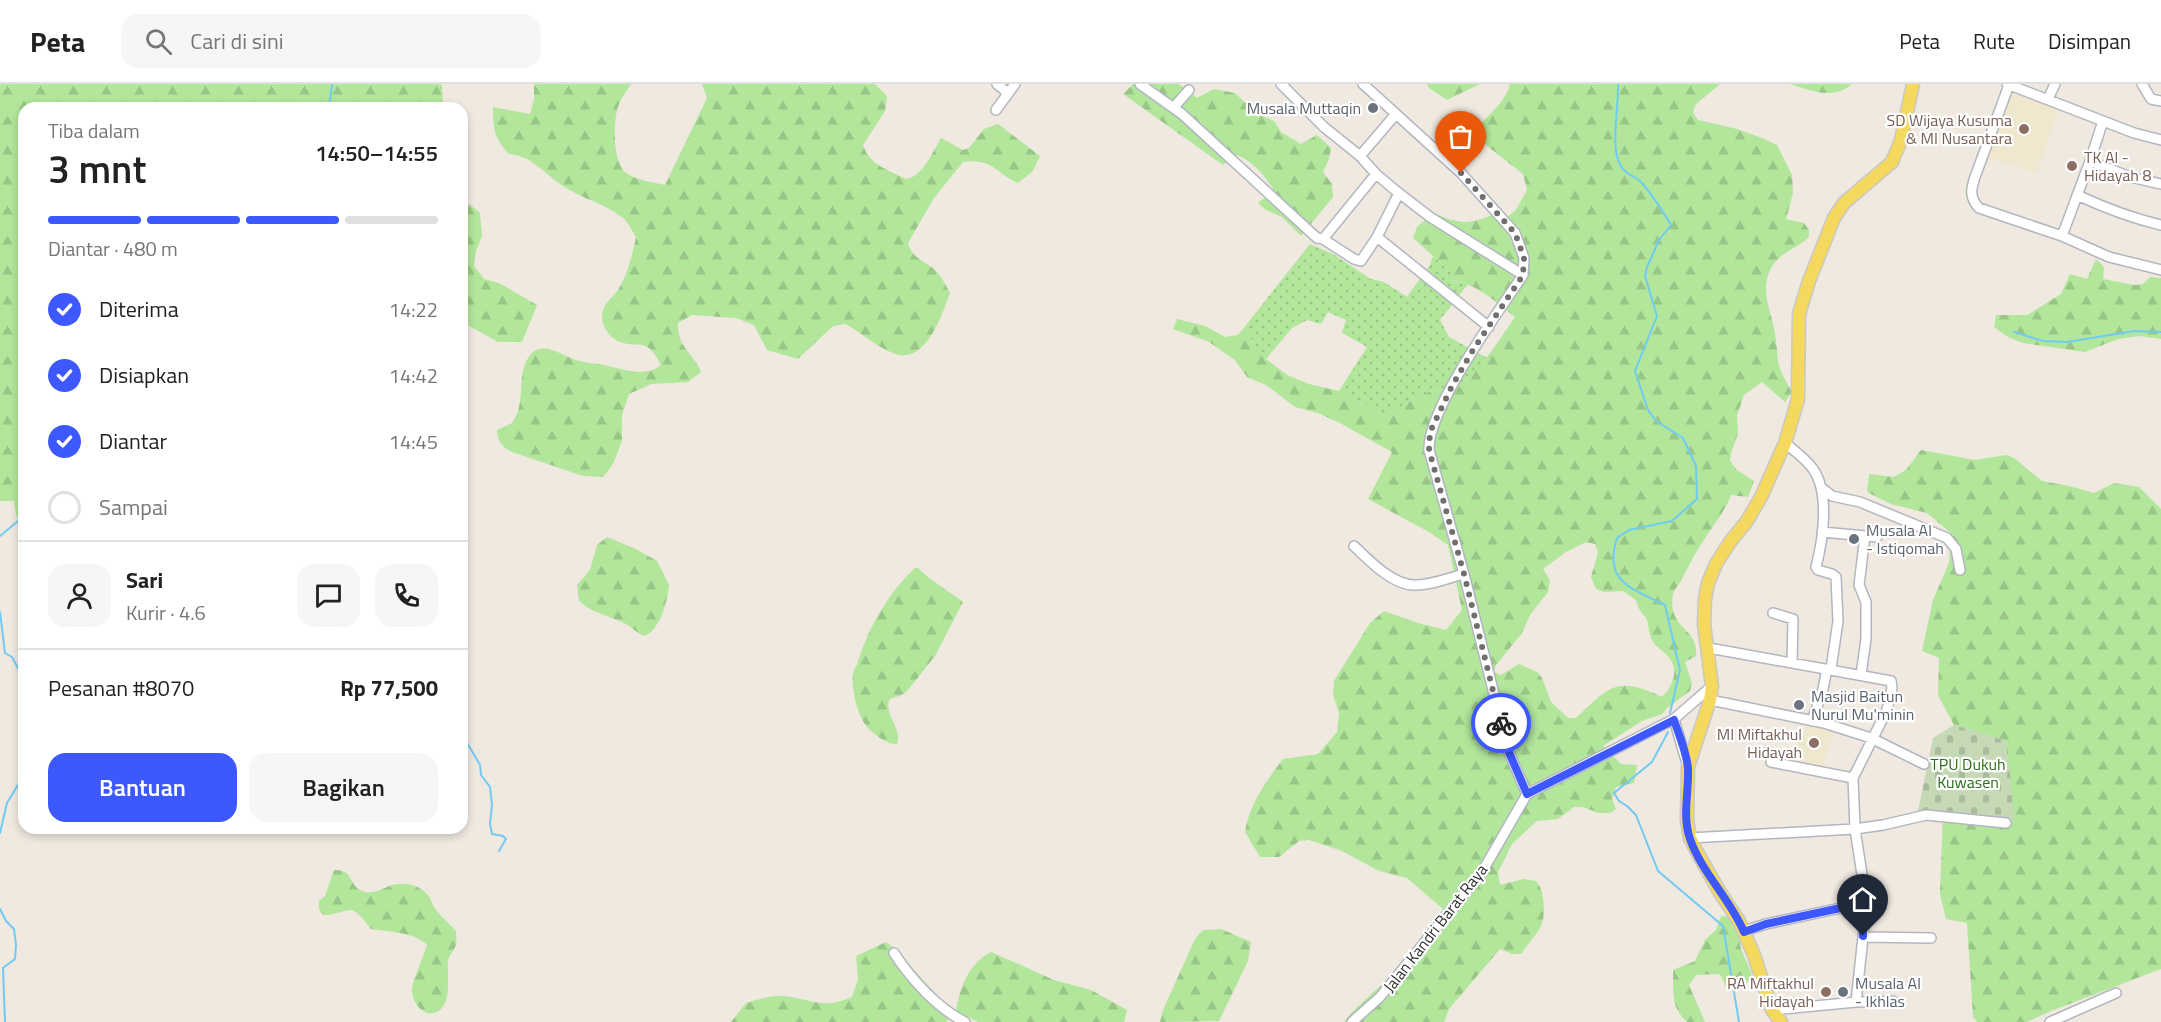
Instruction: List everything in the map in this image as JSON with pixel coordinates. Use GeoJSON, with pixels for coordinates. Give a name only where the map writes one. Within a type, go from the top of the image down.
{"type":"FeatureCollection","features":[{"type":"Feature","properties":{"kind":"main road"},"geometry":{"type":"LineString","coordinates":[[1781,1022],[1772,1010],[1739,921],[1709,874],[1690,837],[1686,798],[1688,767],[1710,700],[1712,686],[1709,648],[1704,624],[1705,599],[1708,583],[1716,564],[1761,497],[1785,443],[1798,399],[1799,314],[1809,282],[1838,210],[1892,162],[1901,140],[1913,84]]}},
{"type":"Feature","properties":{"kind":"street"},"geometry":{"type":"LineString","coordinates":[[997,84],[1008,93]]}},
{"type":"Feature","properties":{"kind":"street"},"geometry":{"type":"LineString","coordinates":[[996,110],[1016,84]]}},
{"type":"Feature","properties":{"kind":"street"},"geometry":{"type":"LineString","coordinates":[[1140,84],[1174,108],[1311,234],[1361,261],[1377,237],[1399,193]]}},
{"type":"Feature","properties":{"kind":"street"},"geometry":{"type":"LineString","coordinates":[[1281,84],[1324,127],[1360,156],[1376,174],[1399,193],[1430,217],[1523,275]]}},
{"type":"Feature","properties":{"kind":"street"},"geometry":{"type":"LineString","coordinates":[[1363,84],[1461,173],[1515,233],[1524,258],[1523,275],[1452,386],[1428,441],[1508,750],[1527,794],[1674,720],[1712,686]]}},
{"type":"Feature","properties":{"kind":"street"},"geometry":{"type":"LineString","coordinates":[[2048,99],[2055,84]]}},
{"type":"Feature","properties":{"kind":"street"},"geometry":{"type":"LineString","coordinates":[[2142,84],[2151,99],[2161,101]]}},
{"type":"Feature","properties":{"kind":"street"},"geometry":{"type":"LineString","coordinates":[[2161,140],[2008,85],[1970,191],[1978,208],[2062,236],[2076,244],[2109,256],[2161,270]]}},
{"type":"Feature","properties":{"kind":"street"},"geometry":{"type":"LineString","coordinates":[[1174,108],[1189,90]]}},
{"type":"Feature","properties":{"kind":"street"},"geometry":{"type":"LineString","coordinates":[[1360,156],[1396,114]]}},
{"type":"Feature","properties":{"kind":"street"},"geometry":{"type":"LineString","coordinates":[[2062,236],[2103,121]]}},
{"type":"Feature","properties":{"kind":"street"},"geometry":{"type":"LineString","coordinates":[[2090,161],[2130,177],[2161,184]]}},
{"type":"Feature","properties":{"kind":"street"},"geometry":{"type":"LineString","coordinates":[[1323,239],[1376,174]]}},
{"type":"Feature","properties":{"kind":"street"},"geometry":{"type":"LineString","coordinates":[[2077,195],[2109,210],[2161,225]]}},
{"type":"Feature","properties":{"kind":"street"},"geometry":{"type":"LineString","coordinates":[[1377,237],[1489,327]]}},
{"type":"Feature","properties":{"kind":"street"},"geometry":{"type":"LineString","coordinates":[[1785,443],[1812,467],[1823,489],[1832,496],[1860,502],[1947,538],[1956,549],[1960,570]]}},
{"type":"Feature","properties":{"kind":"street"},"geometry":{"type":"LineString","coordinates":[[1812,720],[1824,689],[1838,621],[1836,577],[1816,567],[1822,532],[1823,489]]}},
{"type":"Feature","properties":{"kind":"street"},"geometry":{"type":"LineString","coordinates":[[1822,532],[1877,537]]}},
{"type":"Feature","properties":{"kind":"street"},"geometry":{"type":"LineString","coordinates":[[1861,675],[1866,639],[1866,602],[1859,585],[1865,536]]}},
{"type":"Feature","properties":{"kind":"street"},"geometry":{"type":"LineString","coordinates":[[1354,546],[1378,567],[1405,584],[1423,585],[1464,574]]}},
{"type":"Feature","properties":{"kind":"street"},"geometry":{"type":"LineString","coordinates":[[1773,612],[1793,619],[1792,662]]}},
{"type":"Feature","properties":{"kind":"street"},"geometry":{"type":"LineString","coordinates":[[1709,648],[1890,680],[1892,683],[1887,710],[1852,778],[1855,829],[1864,903],[1856,1002]]}},
{"type":"Feature","properties":{"kind":"street"},"geometry":{"type":"LineString","coordinates":[[1710,700],[1812,720],[1871,738],[1924,764]]}},
{"type":"Feature","properties":{"kind":"street"},"geometry":{"type":"LineString","coordinates":[[1674,720],[1688,767]]}},
{"type":"Feature","properties":{"kind":"street"},"geometry":{"type":"LineString","coordinates":[[1771,762],[1852,778]]}},
{"type":"Feature","properties":{"kind":"street","name":"Jalan Kandri Barat Raya"},"geometry":{"type":"LineString","coordinates":[[1352,1022],[1380,998],[1482,872],[1527,794]]}},
{"type":"Feature","properties":{"kind":"street"},"geometry":{"type":"LineString","coordinates":[[1690,837],[1855,829],[1926,815],[2006,823]]}},
{"type":"Feature","properties":{"kind":"street"},"geometry":{"type":"LineString","coordinates":[[1744,932],[1766,924],[1864,903]]}},
{"type":"Feature","properties":{"kind":"street"},"geometry":{"type":"LineString","coordinates":[[1863,936],[1931,938]]}},
{"type":"Feature","properties":{"kind":"street"},"geometry":{"type":"LineString","coordinates":[[894,953],[903,967],[948,1014],[964,1022]]}},
{"type":"Feature","properties":{"kind":"street"},"geometry":{"type":"LineString","coordinates":[[2050,1022],[2116,993]]}},
{"type":"Feature","properties":{"kind":"street"},"geometry":{"type":"LineString","coordinates":[[1772,1010],[1893,1001]]}},
{"type":"Feature","properties":{"kind":"shaded area","name":"SD Wijaya Kusuma & MI Nusantara"},"geometry":{"type":"Polygon","coordinates":[[[2009,88],[2060,107],[2037,173],[1986,158],[2009,88]]]}},
{"type":"Feature","properties":{"kind":"shaded area","name":"MI Miftakhul Hidayah"},"geometry":{"type":"Polygon","coordinates":[[[1808,720],[1836,727],[1823,767],[1792,760],[1796,743],[1799,743],[1808,720]]]}},
{"type":"Feature","properties":{"kind":"green space"},"geometry":{"type":"Polygon","coordinates":[[[0,84],[442,85],[443,102],[18,102],[18,520],[14,501],[0,501],[0,84]]]}},
{"type":"Feature","properties":{"kind":"green space"},"geometry":{"type":"Polygon","coordinates":[[[534,84],[631,84],[617,110],[615,139],[618,159],[629,175],[665,185],[707,98],[702,84],[875,84],[887,96],[885,111],[863,145],[875,162],[906,179],[918,174],[941,138],[963,150],[969,148],[984,129],[998,124],[1040,156],[1033,171],[1018,183],[987,164],[973,161],[963,162],[934,198],[908,243],[916,256],[938,273],[950,293],[937,325],[923,346],[914,353],[904,355],[893,353],[846,324],[833,326],[798,359],[767,350],[754,325],[736,318],[692,315],[678,323],[678,331],[683,344],[701,372],[688,382],[651,384],[629,394],[622,415],[622,441],[613,464],[603,477],[583,476],[512,452],[499,440],[497,430],[512,423],[518,412],[527,359],[532,353],[542,348],[554,350],[579,361],[640,372],[661,365],[648,348],[618,341],[607,332],[603,322],[603,309],[618,290],[633,251],[636,237],[627,222],[609,209],[565,187],[532,162],[509,154],[497,138],[493,107],[530,114],[534,99],[534,84]]]}},
{"type":"Feature","properties":{"kind":"green space"},"geometry":{"type":"Polygon","coordinates":[[[1133,84],[1179,84],[1197,98],[1214,89],[1235,93],[1256,113],[1274,121],[1281,132],[1301,144],[1317,135],[1331,148],[1323,172],[1332,184],[1333,197],[1301,236],[1282,217],[1266,210],[1258,203],[1274,190],[1254,165],[1237,155],[1223,165],[1123,94],[1133,84]]]}},
{"type":"Feature","properties":{"kind":"green space"},"geometry":{"type":"Polygon","coordinates":[[[1427,84],[1480,84],[1447,100],[1429,88],[1427,84]]]}},
{"type":"Feature","properties":{"kind":"green space"},"geometry":{"type":"Polygon","coordinates":[[[1510,84],[1720,84],[1695,105],[1693,113],[1698,120],[1737,129],[1777,145],[1792,175],[1793,193],[1786,219],[1804,223],[1809,230],[1809,237],[1775,262],[1767,280],[1766,289],[1776,337],[1778,362],[1792,392],[1785,402],[1762,382],[1744,395],[1737,415],[1738,434],[1730,461],[1737,470],[1754,481],[1748,497],[1731,495],[1725,509],[1697,550],[1673,594],[1674,615],[1696,646],[1696,656],[1685,662],[1692,683],[1690,691],[1662,714],[1642,721],[1603,746],[1621,764],[1637,765],[1634,783],[1616,787],[1612,799],[1616,809],[1610,813],[1599,813],[1582,807],[1574,807],[1558,819],[1537,821],[1512,844],[1498,872],[1500,885],[1524,879],[1536,881],[1539,885],[1544,908],[1540,929],[1521,954],[1512,954],[1500,949],[1449,1009],[1444,1022],[1344,1022],[1395,972],[1443,909],[1407,878],[1379,871],[1342,851],[1309,840],[1299,841],[1279,857],[1260,857],[1245,832],[1247,822],[1260,793],[1283,759],[1318,754],[1337,732],[1339,713],[1333,695],[1334,681],[1370,623],[1384,611],[1446,630],[1462,610],[1448,545],[1368,499],[1392,452],[1340,423],[1318,413],[1295,407],[1266,385],[1247,377],[1235,360],[1209,342],[1173,329],[1177,319],[1205,326],[1225,337],[1238,335],[1243,329],[1266,359],[1287,375],[1309,384],[1339,391],[1384,415],[1429,392],[1461,386],[1491,352],[1515,317],[1477,289],[1450,280],[1450,271],[1413,238],[1417,227],[1433,213],[1462,222],[1475,221],[1492,215],[1501,222],[1516,210],[1527,190],[1523,174],[1472,134],[1499,105],[1510,84]],[[1586,542],[1566,552],[1543,569],[1550,580],[1548,592],[1530,615],[1522,633],[1496,665],[1494,672],[1501,675],[1519,664],[1537,672],[1542,678],[1551,702],[1568,718],[1576,718],[1597,699],[1614,688],[1634,687],[1662,697],[1669,689],[1674,674],[1670,659],[1653,642],[1647,620],[1636,600],[1623,591],[1604,592],[1596,589],[1591,577],[1598,552],[1595,544],[1586,542]]]}},
{"type":"Feature","properties":{"kind":"green space"},"geometry":{"type":"Polygon","coordinates":[[[1790,84],[1852,84],[1837,92],[1822,93],[1790,84]]]}},
{"type":"Feature","properties":{"kind":"green space"},"geometry":{"type":"Polygon","coordinates":[[[468,203],[480,213],[482,236],[476,251],[474,266],[484,279],[499,283],[537,305],[522,342],[498,342],[468,325],[468,203]]]}},
{"type":"Feature","properties":{"kind":"green space"},"geometry":{"type":"Polygon","coordinates":[[[1310,244],[1333,254],[1371,279],[1384,282],[1407,297],[1430,265],[1433,256],[1450,271],[1450,280],[1468,284],[1440,320],[1449,337],[1487,358],[1461,386],[1429,392],[1384,415],[1339,391],[1367,347],[1342,333],[1346,320],[1328,312],[1321,324],[1307,320],[1292,328],[1266,359],[1243,329],[1310,244]]]}},
{"type":"Feature","properties":{"kind":"green space"},"geometry":{"type":"Polygon","coordinates":[[[2096,259],[2104,267],[2103,279],[2134,285],[2143,284],[2150,277],[2161,278],[2161,339],[2140,336],[2118,339],[2085,352],[2023,343],[2008,337],[1994,327],[1996,315],[2027,315],[2061,294],[2070,274],[2087,279],[2096,259]]]}},
{"type":"Feature","properties":{"kind":"green space"},"geometry":{"type":"Polygon","coordinates":[[[1921,450],[1975,460],[2006,455],[2014,458],[2042,481],[2094,493],[2114,483],[2139,487],[2161,509],[2161,969],[2027,1022],[1977,1022],[1973,1017],[1967,923],[1946,919],[1940,894],[1943,813],[2007,741],[1954,725],[1938,695],[1939,658],[1922,651],[1933,600],[1949,563],[1951,533],[1927,513],[1891,504],[1867,492],[1869,474],[1894,477],[1906,470],[1921,450]]]}},
{"type":"Feature","properties":{"kind":"green space"},"geometry":{"type":"Polygon","coordinates":[[[607,537],[657,561],[669,585],[659,621],[645,636],[579,601],[577,585],[590,570],[597,545],[607,537]]]}},
{"type":"Feature","properties":{"kind":"green space"},"geometry":{"type":"Polygon","coordinates":[[[915,568],[963,602],[935,656],[908,690],[890,699],[889,710],[898,738],[897,744],[894,744],[876,735],[862,719],[854,696],[853,672],[880,611],[915,568]]]}},
{"type":"Feature","properties":{"kind":"green space","name":"TPU Dukuh Kuwasen"},"geometry":{"type":"Polygon","coordinates":[[[1954,725],[2007,741],[2014,819],[1918,811],[1933,738],[1954,725]]]}},
{"type":"Feature","properties":{"kind":"green space"},"geometry":{"type":"Polygon","coordinates":[[[334,870],[345,872],[358,888],[365,892],[376,892],[400,884],[417,887],[426,893],[436,910],[456,931],[456,945],[448,960],[447,998],[445,1004],[437,1012],[427,1013],[422,1010],[415,1002],[412,990],[427,945],[401,933],[371,929],[364,919],[353,911],[323,915],[319,909],[319,901],[325,896],[334,870]]]}},
{"type":"Feature","properties":{"kind":"green space"},"geometry":{"type":"Polygon","coordinates":[[[1721,916],[1730,917],[1738,932],[1741,949],[1752,974],[1745,986],[1728,991],[1720,974],[1696,975],[1689,985],[1705,1022],[1687,1022],[1675,1004],[1673,970],[1695,961],[1705,940],[1716,930],[1721,916]]]}},
{"type":"Feature","properties":{"kind":"green space"},"geometry":{"type":"Polygon","coordinates":[[[1221,929],[1251,942],[1248,961],[1219,1021],[1160,1022],[1163,1010],[1195,939],[1203,930],[1221,929]]]}},
{"type":"Feature","properties":{"kind":"green space"},"geometry":{"type":"Polygon","coordinates":[[[886,942],[896,950],[949,1009],[956,1011],[946,1022],[731,1022],[746,1003],[769,997],[783,996],[833,1003],[852,997],[858,979],[856,956],[886,942]]]}},
{"type":"Feature","properties":{"kind":"green space"},"geometry":{"type":"Polygon","coordinates":[[[991,952],[1054,980],[1091,990],[1127,1010],[1124,1022],[978,1022],[956,1011],[960,993],[971,969],[991,952]]]}},
{"type":"Feature","properties":{"kind":"waterway"},"geometry":{"type":"LineString","coordinates":[[330,102],[332,84]]}},
{"type":"Feature","properties":{"kind":"waterway"},"geometry":{"type":"LineString","coordinates":[[1618,84],[1615,140],[1618,161],[1624,170],[1645,187],[1671,225],[1659,240],[1647,267],[1645,276],[1657,316],[1635,371],[1648,410],[1656,421],[1683,438],[1696,466],[1697,499],[1672,521],[1629,530],[1617,538],[1614,553],[1614,565],[1623,582],[1641,594],[1665,605],[1680,670],[1670,713]]}},
{"type":"Feature","properties":{"kind":"waterway"},"geometry":{"type":"LineString","coordinates":[[2014,332],[2043,341],[2067,342],[2134,331],[2161,332]]}},
{"type":"Feature","properties":{"kind":"waterway"},"geometry":{"type":"LineString","coordinates":[[0,536],[18,521]]}},
{"type":"Feature","properties":{"kind":"waterway"},"geometry":{"type":"LineString","coordinates":[[0,612],[5,653],[12,657],[18,668]]}},
{"type":"Feature","properties":{"kind":"waterway"},"geometry":{"type":"LineString","coordinates":[[1668,732],[1652,762],[1614,793],[1619,801],[1636,815],[1658,871],[1723,926],[1739,1022]]}},
{"type":"Feature","properties":{"kind":"waterway"},"geometry":{"type":"LineString","coordinates":[[468,744],[480,765],[481,775],[490,787],[492,834],[503,836],[506,839],[499,851]]}},
{"type":"Feature","properties":{"kind":"waterway"},"geometry":{"type":"LineString","coordinates":[[0,833],[7,803],[18,785]]}},
{"type":"Feature","properties":{"kind":"waterway"},"geometry":{"type":"LineString","coordinates":[[0,909],[6,921],[14,929],[16,945],[15,959],[3,968],[5,1022]]}},
{"type":"Feature","properties":{"kind":"way so far"},"geometry":{"type":"LineString","coordinates":[[1461,173],[1515,233],[1524,258],[1523,275],[1452,386],[1428,441],[1501,723]]}},
{"type":"Feature","properties":{"kind":"place","name":"Musala Muttaqin"},"geometry":{"type":"Point","coordinates":[1373,108]}},
{"type":"Feature","properties":{"kind":"place","name":"SD Wijaya Kusuma & MI Nusantara"},"geometry":{"type":"Point","coordinates":[2024,129]}},
{"type":"Feature","properties":{"kind":"place","name":"TK Al - Hidayah 8"},"geometry":{"type":"Point","coordinates":[2072,166]}},
{"type":"Feature","properties":{"kind":"place","name":"Musala Al - Istiqomah"},"geometry":{"type":"Point","coordinates":[1854,539]}},
{"type":"Feature","properties":{"kind":"place","name":"Masjid Baitun Nurul Mu'minin"},"geometry":{"type":"Point","coordinates":[1799,705]}},
{"type":"Feature","properties":{"kind":"place","name":"MI Miftakhul Hidayah"},"geometry":{"type":"Point","coordinates":[1814,743]}},
{"type":"Feature","properties":{"kind":"place","name":"RA Miftakhul Hidayah"},"geometry":{"type":"Point","coordinates":[1826,992]}},
{"type":"Feature","properties":{"kind":"place","name":"Musala Al - Ikhlas"},"geometry":{"type":"Point","coordinates":[1843,992]}},
{"type":"Feature","properties":{"kind":"route"},"geometry":{"type":"LineString","coordinates":[[1501,723],[1508,750],[1527,794],[1674,720],[1688,767],[1686,798],[1690,837],[1696,852],[1744,932],[1766,924],[1864,903],[1863,936]]}}]}
